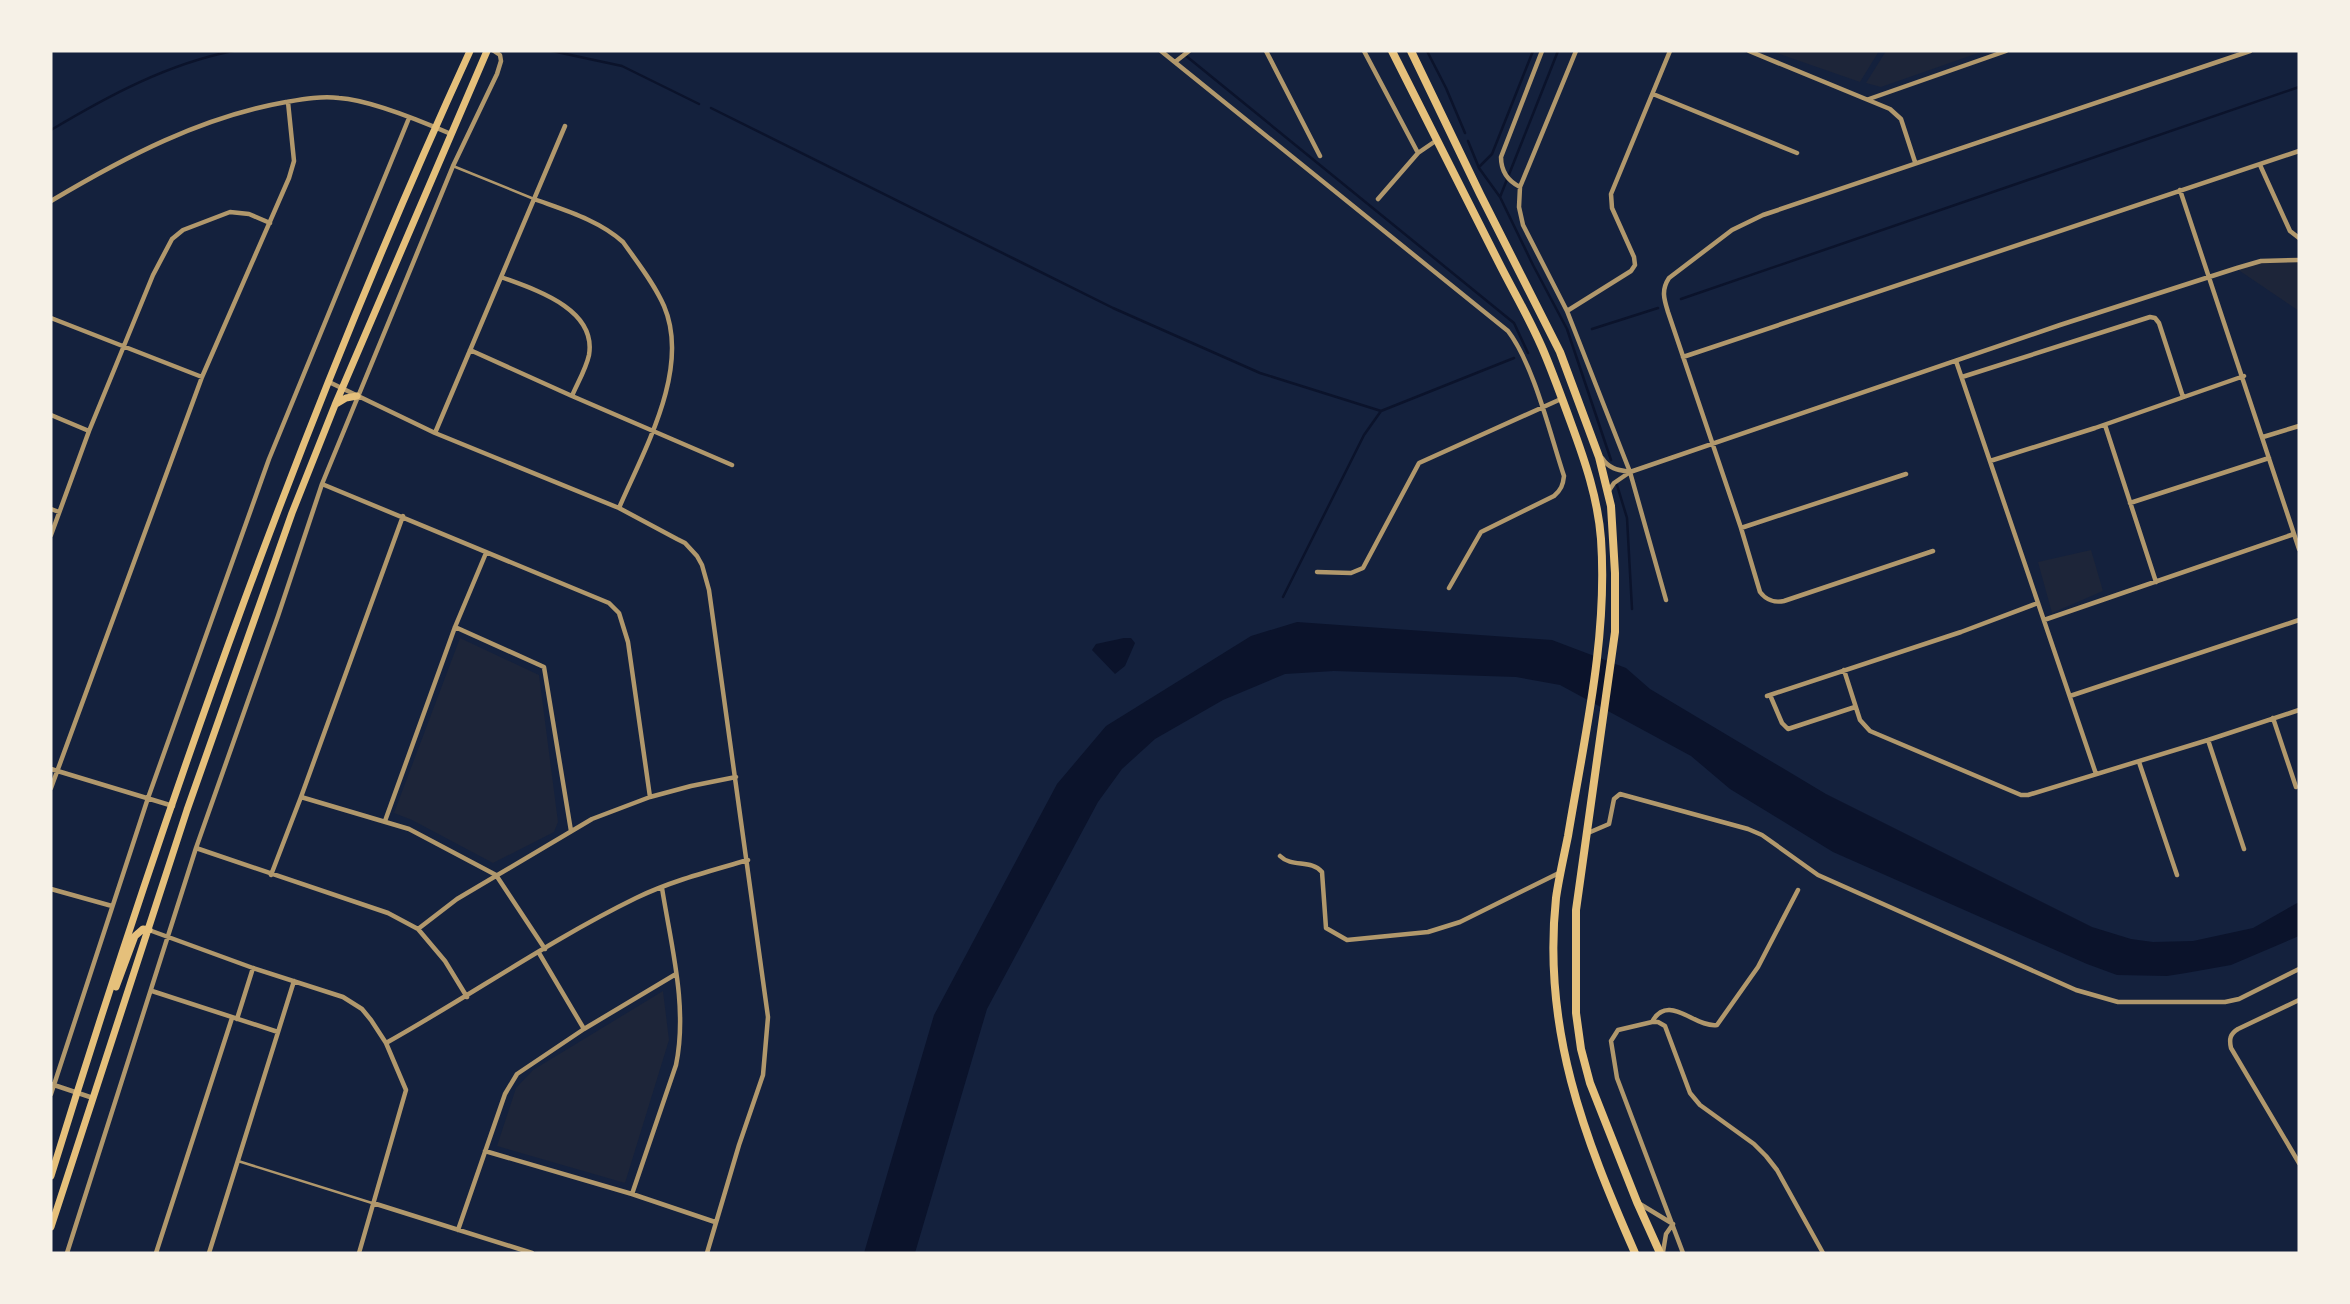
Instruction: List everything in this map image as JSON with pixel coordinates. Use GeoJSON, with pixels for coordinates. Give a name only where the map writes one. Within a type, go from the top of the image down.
{"type":"FeatureCollection","features":[{"type":"Feature","properties":{"kind":"highway"},"geometry":{"type":"LineString","coordinates":[[1392,51],[1546,355],[1585,462],[1598,508],[1602,566],[1600,631],[1581,761],[1556,897],[1554,933],[1558,1025],[1574,1095],[1595,1160],[1636,1253]]}},
{"type":"Feature","properties":{"kind":"highway"},"geometry":{"type":"LineString","coordinates":[[1411,51],[1560,352],[1596,448],[1611,506],[1615,632],[1576,910],[1576,1013],[1581,1049],[1590,1083],[1637,1202],[1661,1253]]}},
{"type":"Feature","properties":{"kind":"main road"},"geometry":{"type":"LineString","coordinates":[[51,1176],[109,996],[248,590],[310,425],[435,127],[470,51]]}},
{"type":"Feature","properties":{"kind":"main road"},"geometry":{"type":"LineString","coordinates":[[51,1227],[187,810],[254,619],[335,404],[487,51]]}},
{"type":"Feature","properties":{"kind":"main road"},"geometry":{"type":"LineString","coordinates":[[335,404],[358,396]]}},
{"type":"Feature","properties":{"kind":"main road"},"geometry":{"type":"LineString","coordinates":[[109,996],[118,983],[135,936],[143,929],[149,930]]}},
{"type":"Feature","properties":{"kind":"street"},"geometry":{"type":"LineString","coordinates":[[67,1253],[196,848],[322,484],[453,166],[500,67],[500,55],[494,51]]}},
{"type":"Feature","properties":{"kind":"street"},"geometry":{"type":"LineString","coordinates":[[1161,51],[1508,331],[1521,351],[1564,476],[1560,491],[1481,532],[1449,588]]}},
{"type":"Feature","properties":{"kind":"street"},"geometry":{"type":"LineString","coordinates":[[1175,62],[1189,51]]}},
{"type":"Feature","properties":{"kind":"street"},"geometry":{"type":"LineString","coordinates":[[1266,51],[1320,156]]}},
{"type":"Feature","properties":{"kind":"street"},"geometry":{"type":"LineString","coordinates":[[1364,51],[1418,153]]}},
{"type":"Feature","properties":{"kind":"street"},"geometry":{"type":"LineString","coordinates":[[1520,187],[1510,180],[1502,169],[1501,157],[1542,51]]}},
{"type":"Feature","properties":{"kind":"street"},"geometry":{"type":"LineString","coordinates":[[1576,51],[1520,187],[1519,207],[1523,225],[1567,311],[1630,472],[1666,600]]}},
{"type":"Feature","properties":{"kind":"street"},"geometry":{"type":"LineString","coordinates":[[1567,311],[1631,271],[1635,265],[1610,201],[1611,194],[1670,51]]}},
{"type":"Feature","properties":{"kind":"street"},"geometry":{"type":"LineString","coordinates":[[1749,51],[1869,99],[1896,113],[1915,162]]}},
{"type":"Feature","properties":{"kind":"street"},"geometry":{"type":"LineString","coordinates":[[1869,99],[1989,54],[2006,51]]}},
{"type":"Feature","properties":{"kind":"street"},"geometry":{"type":"LineString","coordinates":[[1933,551],[1784,601],[1774,602],[1764,598],[1663,296],[1669,278],[1746,222],[1915,162],[2250,51]]}},
{"type":"Feature","properties":{"kind":"street"},"geometry":{"type":"LineString","coordinates":[[1653,94],[1797,153]]}},
{"type":"Feature","properties":{"kind":"street"},"geometry":{"type":"LineString","coordinates":[[51,201],[117,162],[196,127],[243,111],[315,97],[342,98],[409,118],[450,134]]}},
{"type":"Feature","properties":{"kind":"street"},"geometry":{"type":"LineString","coordinates":[[51,788],[54,770],[202,377],[270,223],[294,161],[288,102]]}},
{"type":"Feature","properties":{"kind":"street"},"geometry":{"type":"LineString","coordinates":[[51,1094],[52,1084],[148,799],[268,459],[409,118]]}},
{"type":"Feature","properties":{"kind":"street"},"geometry":{"type":"LineString","coordinates":[[435,433],[565,126]]}},
{"type":"Feature","properties":{"kind":"street"},"geometry":{"type":"LineString","coordinates":[[1378,199],[1418,153],[1437,140]]}},
{"type":"Feature","properties":{"kind":"street"},"geometry":{"type":"LineString","coordinates":[[1683,357],[2299,151]]}},
{"type":"Feature","properties":{"kind":"street"},"geometry":{"type":"LineString","coordinates":[[2260,165],[2290,231],[2299,238]]}},
{"type":"Feature","properties":{"kind":"street"},"geometry":{"type":"LineString","coordinates":[[2180,190],[2244,376],[2299,549]]}},
{"type":"Feature","properties":{"kind":"street"},"geometry":{"type":"LineString","coordinates":[[534,200],[575,214],[616,235],[664,304],[671,335],[669,382],[653,429],[619,508]]}},
{"type":"Feature","properties":{"kind":"street"},"geometry":{"type":"LineString","coordinates":[[51,535],[89,431],[153,275],[172,239],[183,230],[230,212],[249,214],[270,223]]}},
{"type":"Feature","properties":{"kind":"street"},"geometry":{"type":"LineString","coordinates":[[1608,492],[1614,483],[1630,472],[2060,325],[2261,261],[2299,260]]}},
{"type":"Feature","properties":{"kind":"street"},"geometry":{"type":"LineString","coordinates":[[501,277],[559,301],[582,326],[589,355],[572,396]]}},
{"type":"Feature","properties":{"kind":"street"},"geometry":{"type":"LineString","coordinates":[[1962,377],[2150,317],[2159,323],[2183,397]]}},
{"type":"Feature","properties":{"kind":"street"},"geometry":{"type":"LineString","coordinates":[[51,318],[202,377]]}},
{"type":"Feature","properties":{"kind":"street"},"geometry":{"type":"LineString","coordinates":[[470,350],[732,465]]}},
{"type":"Feature","properties":{"kind":"street"},"geometry":{"type":"LineString","coordinates":[[1956,362],[2070,696],[2094,775]]}},
{"type":"Feature","properties":{"kind":"street"},"geometry":{"type":"LineString","coordinates":[[1990,461],[2105,425],[2244,376]]}},
{"type":"Feature","properties":{"kind":"street"},"geometry":{"type":"LineString","coordinates":[[329,382],[435,433],[619,508],[685,543],[697,556],[708,582],[767,998],[767,1051],[758,1092],[739,1145],[707,1253]]}},
{"type":"Feature","properties":{"kind":"street"},"geometry":{"type":"LineString","coordinates":[[1317,572],[1351,573],[1363,568],[1419,463],[1562,398]]}},
{"type":"Feature","properties":{"kind":"street"},"geometry":{"type":"LineString","coordinates":[[51,415],[89,431]]}},
{"type":"Feature","properties":{"kind":"street"},"geometry":{"type":"LineString","coordinates":[[2105,425],[2156,582]]}},
{"type":"Feature","properties":{"kind":"street"},"geometry":{"type":"LineString","coordinates":[[2263,437],[2299,426]]}},
{"type":"Feature","properties":{"kind":"street"},"geometry":{"type":"LineString","coordinates":[[1596,448],[1608,467],[1630,472]]}},
{"type":"Feature","properties":{"kind":"street"},"geometry":{"type":"LineString","coordinates":[[2130,503],[2269,458]]}},
{"type":"Feature","properties":{"kind":"street"},"geometry":{"type":"LineString","coordinates":[[1741,528],[1906,474]]}},
{"type":"Feature","properties":{"kind":"street"},"geometry":{"type":"LineString","coordinates":[[322,484],[614,607],[619,613],[628,642],[650,797]]}},
{"type":"Feature","properties":{"kind":"street"},"geometry":{"type":"LineString","coordinates":[[51,509],[59,512]]}},
{"type":"Feature","properties":{"kind":"street"},"geometry":{"type":"LineString","coordinates":[[271,875],[302,797],[402,516]]}},
{"type":"Feature","properties":{"kind":"street"},"geometry":{"type":"LineString","coordinates":[[2044,620],[2294,534]]}},
{"type":"Feature","properties":{"kind":"street"},"geometry":{"type":"LineString","coordinates":[[385,821],[455,627],[486,553]]}},
{"type":"Feature","properties":{"kind":"street"},"geometry":{"type":"LineString","coordinates":[[1855,707],[1788,729],[1782,723],[1768,695],[1961,632],[2038,603]]}},
{"type":"Feature","properties":{"kind":"street"},"geometry":{"type":"LineString","coordinates":[[2070,696],[2299,620]]}},
{"type":"Feature","properties":{"kind":"street"},"geometry":{"type":"LineString","coordinates":[[455,627],[544,667],[570,831]]}},
{"type":"Feature","properties":{"kind":"street"},"geometry":{"type":"LineString","coordinates":[[1844,670],[1855,707],[1863,724],[1870,730],[2021,795],[2139,762],[2299,710]]}},
{"type":"Feature","properties":{"kind":"street"},"geometry":{"type":"LineString","coordinates":[[2273,718],[2297,787]]}},
{"type":"Feature","properties":{"kind":"street"},"geometry":{"type":"LineString","coordinates":[[2208,740],[2244,849]]}},
{"type":"Feature","properties":{"kind":"street"},"geometry":{"type":"LineString","coordinates":[[2139,762],[2177,875]]}},
{"type":"Feature","properties":{"kind":"street"},"geometry":{"type":"LineString","coordinates":[[54,770],[173,806]]}},
{"type":"Feature","properties":{"kind":"street"},"geometry":{"type":"LineString","coordinates":[[418,929],[457,900],[570,831],[608,812],[650,797],[736,777]]}},
{"type":"Feature","properties":{"kind":"street"},"geometry":{"type":"LineString","coordinates":[[1588,833],[1609,824],[1614,799],[1620,794],[1748,829],[1762,835],[1818,875],[2076,990],[2110,1001],[2233,1001],[2299,969]]}},
{"type":"Feature","properties":{"kind":"street"},"geometry":{"type":"LineString","coordinates":[[302,797],[409,829],[496,876],[545,949]]}},
{"type":"Feature","properties":{"kind":"street"},"geometry":{"type":"LineString","coordinates":[[196,848],[388,913],[418,929],[445,961],[467,996]]}},
{"type":"Feature","properties":{"kind":"street"},"geometry":{"type":"LineString","coordinates":[[1280,856],[1291,863],[1311,864],[1322,872],[1326,928],[1347,940],[1409,935],[1447,927],[1562,872]]}},
{"type":"Feature","properties":{"kind":"street"},"geometry":{"type":"LineString","coordinates":[[386,1044],[636,898],[702,873],[748,860]]}},
{"type":"Feature","properties":{"kind":"street"},"geometry":{"type":"LineString","coordinates":[[632,1194],[679,1050],[680,1013],[676,974],[662,888]]}},
{"type":"Feature","properties":{"kind":"street"},"geometry":{"type":"LineString","coordinates":[[51,889],[112,906]]}},
{"type":"Feature","properties":{"kind":"street"},"geometry":{"type":"LineString","coordinates":[[1653,1022],[1660,1011],[1672,1009],[1708,1026],[1721,1022],[1758,967],[1798,890]]}},
{"type":"Feature","properties":{"kind":"street"},"geometry":{"type":"LineString","coordinates":[[149,930],[350,1000],[367,1014],[386,1044],[406,1090],[359,1253]]}},
{"type":"Feature","properties":{"kind":"street"},"geometry":{"type":"LineString","coordinates":[[539,953],[584,1029]]}},
{"type":"Feature","properties":{"kind":"street"},"geometry":{"type":"LineString","coordinates":[[156,1253],[253,968]]}},
{"type":"Feature","properties":{"kind":"street"},"geometry":{"type":"LineString","coordinates":[[458,1230],[512,1078],[584,1029],[676,974]]}},
{"type":"Feature","properties":{"kind":"street"},"geometry":{"type":"LineString","coordinates":[[209,1253],[294,981]]}},
{"type":"Feature","properties":{"kind":"street"},"geometry":{"type":"LineString","coordinates":[[152,991],[278,1032]]}},
{"type":"Feature","properties":{"kind":"street"},"geometry":{"type":"LineString","coordinates":[[2299,1000],[2238,1029],[2230,1042],[2231,1048],[2299,1163]]}},
{"type":"Feature","properties":{"kind":"street"},"geometry":{"type":"LineString","coordinates":[[1684,1253],[1617,1078],[1611,1050],[1611,1041],[1618,1030],[1653,1022],[1665,1026],[1690,1093],[1700,1105],[1754,1144],[1777,1170],[1823,1253]]}},
{"type":"Feature","properties":{"kind":"street"},"geometry":{"type":"LineString","coordinates":[[52,1084],[93,1098]]}},
{"type":"Feature","properties":{"kind":"street"},"geometry":{"type":"LineString","coordinates":[[485,1151],[632,1194],[715,1222]]}},
{"type":"Feature","properties":{"kind":"street"},"geometry":{"type":"LineString","coordinates":[[1637,1202],[1672,1224]]}},
{"type":"Feature","properties":{"kind":"street"},"geometry":{"type":"LineString","coordinates":[[373,1203],[532,1253]]}},
{"type":"Feature","properties":{"kind":"street"},"geometry":{"type":"LineString","coordinates":[[1661,1253],[1672,1224]]}},
{"type":"Feature","properties":{"kind":"lane"},"geometry":{"type":"LineString","coordinates":[[453,166],[534,200]]}},
{"type":"Feature","properties":{"kind":"lane"},"geometry":{"type":"LineString","coordinates":[[238,1161],[373,1203]]}},
{"type":"Feature","properties":{"kind":"shaded area"},"geometry":{"type":"Polygon","coordinates":[[[1771,51],[1879,51],[1860,82],[1771,51]]]}},
{"type":"Feature","properties":{"kind":"shaded area"},"geometry":{"type":"Polygon","coordinates":[[[1886,51],[1984,51],[1881,87],[1866,83],[1886,51]]]}},
{"type":"Feature","properties":{"kind":"shaded area"},"geometry":{"type":"Polygon","coordinates":[[[2299,259],[2299,311],[2237,269],[2261,261],[2299,259]]]}},
{"type":"Feature","properties":{"kind":"shaded area"},"geometry":{"type":"Polygon","coordinates":[[[2091,550],[2103,591],[2052,613],[2038,562],[2091,550]]]}},
{"type":"Feature","properties":{"kind":"shaded area"},"geometry":{"type":"Polygon","coordinates":[[[1297,622],[1552,640],[1626,668],[1650,689],[1826,794],[2092,927],[2131,939],[2153,942],[2193,941],[2253,928],[2299,902],[2299,936],[2231,965],[2167,976],[2117,975],[1833,852],[1730,789],[1691,756],[1560,685],[1516,677],[1334,671],[1285,674],[1223,700],[1155,739],[1122,769],[1098,802],[987,1009],[915,1253],[864,1253],[934,1015],[1057,784],[1106,726],[1251,636],[1297,622]]]}},
{"type":"Feature","properties":{"kind":"shaded area"},"geometry":{"type":"Polygon","coordinates":[[[460,638],[539,675],[558,822],[554,832],[493,863],[394,813],[460,638]]]}},
{"type":"Feature","properties":{"kind":"shaded area"},"geometry":{"type":"Polygon","coordinates":[[[1131,638],[1135,643],[1125,666],[1115,674],[1092,650],[1096,644],[1131,638]]]}},
{"type":"Feature","properties":{"kind":"shaded area"},"geometry":{"type":"Polygon","coordinates":[[[663,991],[669,1040],[625,1183],[497,1146],[516,1088],[533,1070],[663,991]]]}},
{"type":"Feature","properties":{"kind":"waterway"},"geometry":{"type":"LineString","coordinates":[[51,130],[94,105],[161,73],[233,51]]}},
{"type":"Feature","properties":{"kind":"waterway"},"geometry":{"type":"LineString","coordinates":[[552,51],[622,66],[699,104]]}},
{"type":"Feature","properties":{"kind":"waterway"},"geometry":{"type":"LineString","coordinates":[[1180,51],[1514,323],[1528,353]]}},
{"type":"Feature","properties":{"kind":"waterway"},"geometry":{"type":"LineString","coordinates":[[1427,51],[1465,133]]}},
{"type":"Feature","properties":{"kind":"waterway"},"geometry":{"type":"LineString","coordinates":[[1479,167],[1492,154],[1533,51]]}},
{"type":"Feature","properties":{"kind":"waterway"},"geometry":{"type":"LineString","coordinates":[[1500,197],[1558,51]]}},
{"type":"Feature","properties":{"kind":"waterway"},"geometry":{"type":"LineString","coordinates":[[1681,299],[2299,87]]}},
{"type":"Feature","properties":{"kind":"waterway"},"geometry":{"type":"LineString","coordinates":[[711,108],[1113,308],[1260,373],[1381,411]]}},
{"type":"Feature","properties":{"kind":"waterway"},"geometry":{"type":"LineString","coordinates":[[1468,141],[1479,168],[1500,197],[1567,329],[1611,460]]}},
{"type":"Feature","properties":{"kind":"waterway"},"geometry":{"type":"LineString","coordinates":[[1592,329],[1658,308]]}},
{"type":"Feature","properties":{"kind":"waterway"},"geometry":{"type":"LineString","coordinates":[[1283,597],[1364,435],[1381,411],[1514,358]]}},
{"type":"Feature","properties":{"kind":"waterway"},"geometry":{"type":"LineString","coordinates":[[1617,485],[1627,518],[1632,609]]}}]}
